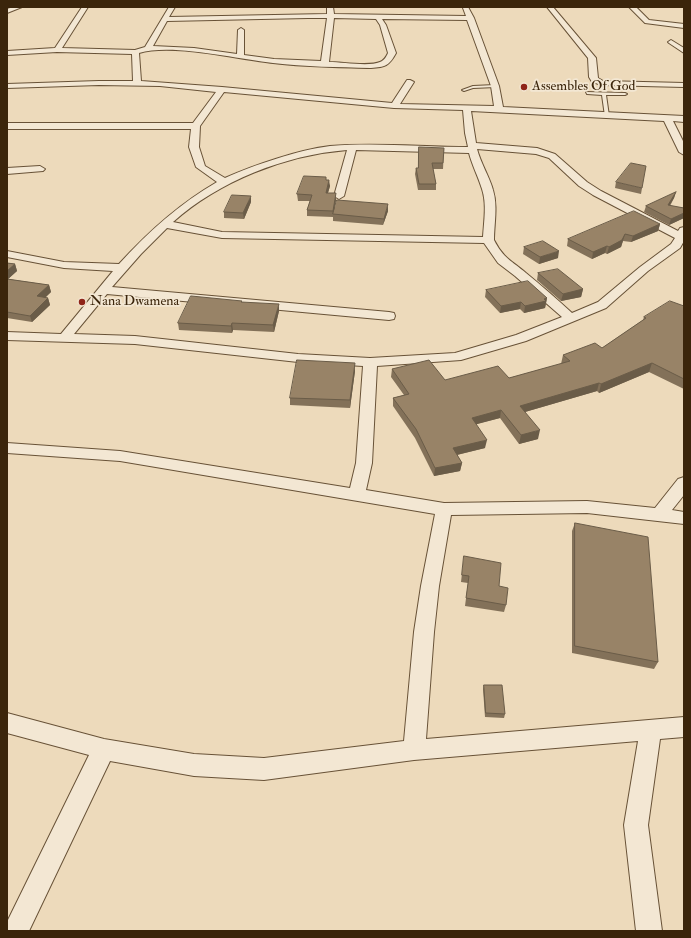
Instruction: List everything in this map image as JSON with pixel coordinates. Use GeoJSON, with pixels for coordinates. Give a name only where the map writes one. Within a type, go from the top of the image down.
{"type":"FeatureCollection","features":[{"type":"Feature","properties":{"kind":"street"},"geometry":{"type":"LineString","coordinates":[[7,11],[19,7]]}},
{"type":"Feature","properties":{"kind":"street"},"geometry":{"type":"LineString","coordinates":[[57,50],[85,7]]}},
{"type":"Feature","properties":{"kind":"street"},"geometry":{"type":"LineString","coordinates":[[148,48],[172,7]]}},
{"type":"Feature","properties":{"kind":"street"},"geometry":{"type":"LineString","coordinates":[[326,62],[327,38],[334,25],[330,7]]}},
{"type":"Feature","properties":{"kind":"street"},"geometry":{"type":"LineString","coordinates":[[466,7],[496,86],[499,109]]}},
{"type":"Feature","properties":{"kind":"street"},"geometry":{"type":"LineString","coordinates":[[550,7],[592,58],[593,77],[595,80],[602,83],[684,86]]}},
{"type":"Feature","properties":{"kind":"street"},"geometry":{"type":"LineString","coordinates":[[632,7],[648,22],[667,26],[684,26]]}},
{"type":"Feature","properties":{"kind":"street"},"geometry":{"type":"LineString","coordinates":[[164,19],[331,16],[378,17],[402,14],[470,18]]}},
{"type":"Feature","properties":{"kind":"street"},"geometry":{"type":"LineString","coordinates":[[7,53],[57,50],[135,52],[148,48],[194,50],[274,61],[326,62],[371,66],[380,65],[388,61],[392,53],[379,25],[378,17]]}},
{"type":"Feature","properties":{"kind":"street"},"geometry":{"type":"LineString","coordinates":[[240,56],[241,30]]}},
{"type":"Feature","properties":{"kind":"street"},"geometry":{"type":"LineString","coordinates":[[671,42],[684,51]]}},
{"type":"Feature","properties":{"kind":"street"},"geometry":{"type":"LineString","coordinates":[[135,52],[138,83]]}},
{"type":"Feature","properties":{"kind":"street"},"geometry":{"type":"LineString","coordinates":[[394,106],[410,82]]}},
{"type":"Feature","properties":{"kind":"street"},"geometry":{"type":"LineString","coordinates":[[7,86],[138,83],[222,89],[394,106],[499,109],[684,119]]}},
{"type":"Feature","properties":{"kind":"street"},"geometry":{"type":"LineString","coordinates":[[222,89],[196,126],[194,147],[201,167],[224,182]]}},
{"type":"Feature","properties":{"kind":"street"},"geometry":{"type":"LineString","coordinates":[[467,109],[468,133],[480,175],[488,190],[490,203],[488,240],[502,260],[571,318]]}},
{"type":"Feature","properties":{"kind":"street"},"geometry":{"type":"LineString","coordinates":[[668,119],[684,152]]}},
{"type":"Feature","properties":{"kind":"street"},"geometry":{"type":"LineString","coordinates":[[7,126],[196,126]]}},
{"type":"Feature","properties":{"kind":"street"},"geometry":{"type":"LineString","coordinates":[[7,336],[156,342],[298,358],[370,362],[456,357],[521,338],[602,305],[644,269],[676,246],[682,233],[597,193],[583,184],[552,156],[537,151],[473,148],[435,151],[397,147],[330,149],[258,168],[224,182],[202,195],[164,224],[141,245],[64,338]]}},
{"type":"Feature","properties":{"kind":"street"},"geometry":{"type":"LineString","coordinates":[[339,196],[352,148]]}},
{"type":"Feature","properties":{"kind":"street"},"geometry":{"type":"LineString","coordinates":[[7,171],[40,169]]}},
{"type":"Feature","properties":{"kind":"street"},"geometry":{"type":"LineString","coordinates":[[164,224],[222,235],[488,240]]}},
{"type":"Feature","properties":{"kind":"street"},"geometry":{"type":"LineString","coordinates":[[7,254],[64,265],[123,268]]}},
{"type":"Feature","properties":{"kind":"street"},"geometry":{"type":"LineString","coordinates":[[104,290],[390,316]]}},
{"type":"Feature","properties":{"kind":"street"},"geometry":{"type":"LineString","coordinates":[[357,495],[364,463],[370,362]]}},
{"type":"Feature","properties":{"kind":"street"},"geometry":{"type":"LineString","coordinates":[[7,448],[120,456],[444,509],[587,508],[660,514],[684,518]]}},
{"type":"Feature","properties":{"kind":"street"},"geometry":{"type":"LineString","coordinates":[[660,514],[684,483]]}},
{"type":"Feature","properties":{"kind":"street"},"geometry":{"type":"LineString","coordinates":[[414,750],[424,632],[430,586],[444,509]]}},
{"type":"Feature","properties":{"kind":"street"},"geometry":{"type":"LineString","coordinates":[[7,723],[104,749],[194,765],[264,769],[414,750],[684,727]]}},
{"type":"Feature","properties":{"kind":"street"},"geometry":{"type":"LineString","coordinates":[[649,931],[636,825],[650,730]]}},
{"type":"Feature","properties":{"kind":"street"},"geometry":{"type":"LineString","coordinates":[[16,931],[104,749]]}},
{"type":"Feature","properties":{"kind":"lane"},"geometry":{"type":"LineString","coordinates":[[464,90],[473,87],[496,86]]}},
{"type":"Feature","properties":{"kind":"lane"},"geometry":{"type":"LineString","coordinates":[[587,93],[625,94]]}},
{"type":"Feature","properties":{"kind":"lane"},"geometry":{"type":"LineString","coordinates":[[604,94],[607,116]]}},
{"type":"Feature","properties":{"kind":"building"},"geometry":{"type":"Polygon","coordinates":[[[419,147],[444,148],[443,163],[432,163],[436,184],[419,184],[416,168],[418,168],[419,147]]]}},
{"type":"Feature","properties":{"kind":"building"},"geometry":{"type":"Polygon","coordinates":[[[631,163],[646,166],[642,188],[616,182],[631,163]]]}},
{"type":"Feature","properties":{"kind":"building"},"geometry":{"type":"Polygon","coordinates":[[[304,176],[326,177],[326,180],[329,180],[326,193],[336,193],[333,211],[307,210],[312,195],[297,194],[304,176]]]}},
{"type":"Feature","properties":{"kind":"building"},"geometry":{"type":"Polygon","coordinates":[[[676,192],[668,205],[684,208],[684,213],[671,219],[646,206],[676,192]]]}},
{"type":"Feature","properties":{"kind":"building"},"geometry":{"type":"Polygon","coordinates":[[[232,195],[251,196],[243,213],[224,212],[232,195]]]}},
{"type":"Feature","properties":{"kind":"building"},"geometry":{"type":"Polygon","coordinates":[[[337,200],[388,204],[384,219],[333,214],[337,200]]]}},
{"type":"Feature","properties":{"kind":"building"},"geometry":{"type":"Polygon","coordinates":[[[634,211],[660,224],[633,236],[625,234],[622,240],[609,247],[607,246],[593,252],[568,239],[634,211]]]}},
{"type":"Feature","properties":{"kind":"building"},"geometry":{"type":"Polygon","coordinates":[[[543,241],[559,251],[540,257],[524,247],[543,241]]]}},
{"type":"Feature","properties":{"kind":"building"},"geometry":{"type":"Polygon","coordinates":[[[7,263],[15,264],[7,271],[7,263]]]}},
{"type":"Feature","properties":{"kind":"building"},"geometry":{"type":"Polygon","coordinates":[[[558,269],[583,289],[563,294],[538,273],[558,269]]]}},
{"type":"Feature","properties":{"kind":"building"},"geometry":{"type":"Polygon","coordinates":[[[7,279],[49,285],[37,296],[48,298],[30,316],[7,312],[7,279]]]}},
{"type":"Feature","properties":{"kind":"building"},"geometry":{"type":"Polygon","coordinates":[[[528,281],[547,298],[544,299],[546,301],[525,306],[521,302],[501,306],[486,290],[528,281]]]}},
{"type":"Feature","properties":{"kind":"building"},"geometry":{"type":"Polygon","coordinates":[[[191,296],[242,301],[241,302],[279,304],[273,325],[232,323],[231,326],[178,323],[191,296]]]}},
{"type":"Feature","properties":{"kind":"building"},"geometry":{"type":"Polygon","coordinates":[[[670,301],[684,306],[684,379],[652,363],[601,384],[599,383],[520,406],[540,430],[521,435],[501,410],[472,418],[487,440],[453,448],[462,463],[435,468],[416,429],[393,398],[409,394],[392,369],[429,360],[445,380],[498,366],[509,378],[570,361],[563,355],[595,343],[602,348],[646,318],[644,317],[670,301]]]}},
{"type":"Feature","properties":{"kind":"building"},"geometry":{"type":"Polygon","coordinates":[[[297,360],[355,363],[350,400],[290,398],[297,360]]]}},
{"type":"Feature","properties":{"kind":"building"},"geometry":{"type":"Polygon","coordinates":[[[575,523],[648,537],[658,662],[575,646],[575,523]]]}},
{"type":"Feature","properties":{"kind":"building"},"geometry":{"type":"Polygon","coordinates":[[[464,556],[501,563],[499,586],[508,588],[506,605],[466,598],[469,576],[462,575],[464,556]]]}},
{"type":"Feature","properties":{"kind":"building"},"geometry":{"type":"Polygon","coordinates":[[[484,685],[502,685],[505,714],[486,713],[484,685]]]}},
{"type":"Feature","properties":{"kind":"place","name":"Assembles Of God"},"geometry":{"type":"Point","coordinates":[524,87]}},
{"type":"Feature","properties":{"kind":"place","name":"Nana Dwamena"},"geometry":{"type":"Point","coordinates":[82,302]}}]}
